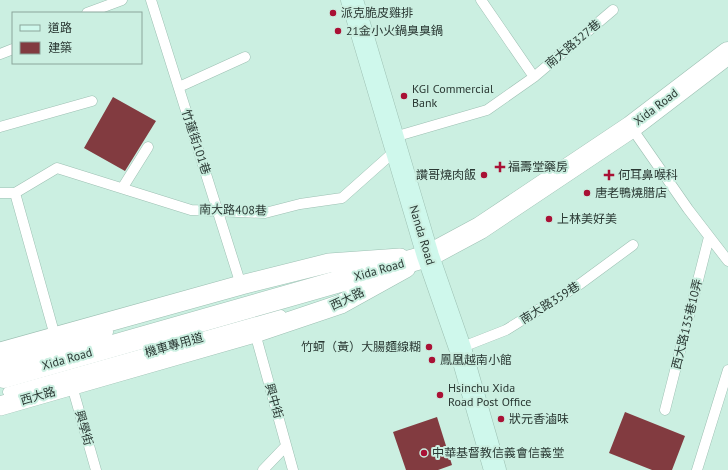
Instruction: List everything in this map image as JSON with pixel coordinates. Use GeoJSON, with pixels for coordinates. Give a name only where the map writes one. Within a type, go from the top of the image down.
{"type":"FeatureCollection","features":[{"type":"Feature","properties":{"kind":"main road","name":"Nanda Road"},"geometry":{"type":"LineString","coordinates":[[352,0],[428,256],[460,348],[494,470]]}},
{"type":"Feature","properties":{"kind":"street","name":"Xida Road"},"geometry":{"type":"LineString","coordinates":[[3,385],[428,256],[480,228],[631,127],[728,53]]}},
{"type":"Feature","properties":{"kind":"street"},"geometry":{"type":"LineString","coordinates":[[0,352],[241,285],[329,263],[428,256]]}},
{"type":"Feature","properties":{"kind":"street","name":"西大路"},"geometry":{"type":"LineString","coordinates":[[3,385],[72,386],[255,333],[341,304],[428,256]]}},
{"type":"Feature","properties":{"kind":"lane"},"geometry":{"type":"LineString","coordinates":[[90,12],[122,0]]}},
{"type":"Feature","properties":{"kind":"lane","name":"竹蓮街101巷"},"geometry":{"type":"LineString","coordinates":[[151,0],[241,285]]}},
{"type":"Feature","properties":{"kind":"lane","name":"南大路327巷"},"geometry":{"type":"LineString","coordinates":[[481,0],[534,77]]}},
{"type":"Feature","properties":{"kind":"lane","name":"南大路327巷"},"geometry":{"type":"LineString","coordinates":[[396,150],[401,135],[487,110],[534,77],[613,10]]}},
{"type":"Feature","properties":{"kind":"lane"},"geometry":{"type":"LineString","coordinates":[[0,54],[12,50]]}},
{"type":"Feature","properties":{"kind":"lane"},"geometry":{"type":"LineString","coordinates":[[179,87],[245,57]]}},
{"type":"Feature","properties":{"kind":"lane"},"geometry":{"type":"LineString","coordinates":[[0,127],[92,101]]}},
{"type":"Feature","properties":{"kind":"lane"},"geometry":{"type":"LineString","coordinates":[[631,127],[684,203],[728,261]]}},
{"type":"Feature","properties":{"kind":"lane"},"geometry":{"type":"LineString","coordinates":[[122,188],[148,147]]}},
{"type":"Feature","properties":{"kind":"lane","name":"南大路408巷"},"geometry":{"type":"LineString","coordinates":[[15,193],[57,168],[191,210],[265,213],[300,204],[342,198],[396,150]]}},
{"type":"Feature","properties":{"kind":"lane"},"geometry":{"type":"LineString","coordinates":[[0,193],[15,193],[55,336]]}},
{"type":"Feature","properties":{"kind":"lane","name":"西大路135巷10弄"},"geometry":{"type":"LineString","coordinates":[[665,410],[709,237]]}},
{"type":"Feature","properties":{"kind":"lane","name":"南大路359巷"},"geometry":{"type":"LineString","coordinates":[[460,348],[506,330],[580,284],[633,245]]}},
{"type":"Feature","properties":{"kind":"lane"},"geometry":{"type":"LineString","coordinates":[[3,385],[308,274],[329,263]]}},
{"type":"Feature","properties":{"kind":"lane","name":"機車專用道"},"geometry":{"type":"LineString","coordinates":[[3,385],[314,306],[341,304]]}},
{"type":"Feature","properties":{"kind":"lane","name":"興中街"},"geometry":{"type":"LineString","coordinates":[[255,333],[293,470]]}},
{"type":"Feature","properties":{"kind":"lane"},"geometry":{"type":"LineString","coordinates":[[697,470],[728,370]]}},
{"type":"Feature","properties":{"kind":"lane","name":"興學街"},"geometry":{"type":"LineString","coordinates":[[72,386],[96,470]]}},
{"type":"Feature","properties":{"kind":"lane"},"geometry":{"type":"LineString","coordinates":[[263,470],[286,446]]}},
{"type":"Feature","properties":{"kind":"building"},"geometry":{"type":"Polygon","coordinates":[[[113,97],[156,121],[125,171],[84,148],[113,97]]]}},
{"type":"Feature","properties":{"kind":"building"},"geometry":{"type":"Polygon","coordinates":[[[625,412],[685,436],[672,470],[652,470],[609,453],[625,412]]]}},
{"type":"Feature","properties":{"kind":"building","name":"中華基督教信義會信義堂"},"geometry":{"type":"Polygon","coordinates":[[[437,417],[452,465],[438,470],[406,470],[393,432],[437,417]]]}},
{"type":"Feature","properties":{"kind":"place","name":"派克脆皮雞排"},"geometry":{"type":"Point","coordinates":[333,13]}},
{"type":"Feature","properties":{"kind":"place","name":"21金小火鍋臭臭鍋"},"geometry":{"type":"Point","coordinates":[338,31]}},
{"type":"Feature","properties":{"kind":"place","name":"KGI Commercial Bank"},"geometry":{"type":"Point","coordinates":[404,96]}},
{"type":"Feature","properties":{"kind":"place","name":"福壽堂藥房"},"geometry":{"type":"Point","coordinates":[500,167]}},
{"type":"Feature","properties":{"kind":"place","name":"讚哥燒肉飯"},"geometry":{"type":"Point","coordinates":[484,175]}},
{"type":"Feature","properties":{"kind":"place","name":"何耳鼻喉科"},"geometry":{"type":"Point","coordinates":[609,175]}},
{"type":"Feature","properties":{"kind":"place","name":"唐老鴨燒腊店"},"geometry":{"type":"Point","coordinates":[587,193]}},
{"type":"Feature","properties":{"kind":"place","name":"上林美好美"},"geometry":{"type":"Point","coordinates":[549,219]}},
{"type":"Feature","properties":{"kind":"place","name":"竹蚵（黃）大腸麵線糊"},"geometry":{"type":"Point","coordinates":[429,347]}},
{"type":"Feature","properties":{"kind":"place","name":"鳳凰越南小館"},"geometry":{"type":"Point","coordinates":[432,360]}},
{"type":"Feature","properties":{"kind":"place","name":"Hsinchu Xida Road Post Office"},"geometry":{"type":"Point","coordinates":[440,395]}},
{"type":"Feature","properties":{"kind":"place","name":"狀元香滷味"},"geometry":{"type":"Point","coordinates":[501,419]}},
{"type":"Feature","properties":{"kind":"place","name":"中華基督教信義會信義堂"},"geometry":{"type":"Point","coordinates":[424,453]}}]}
